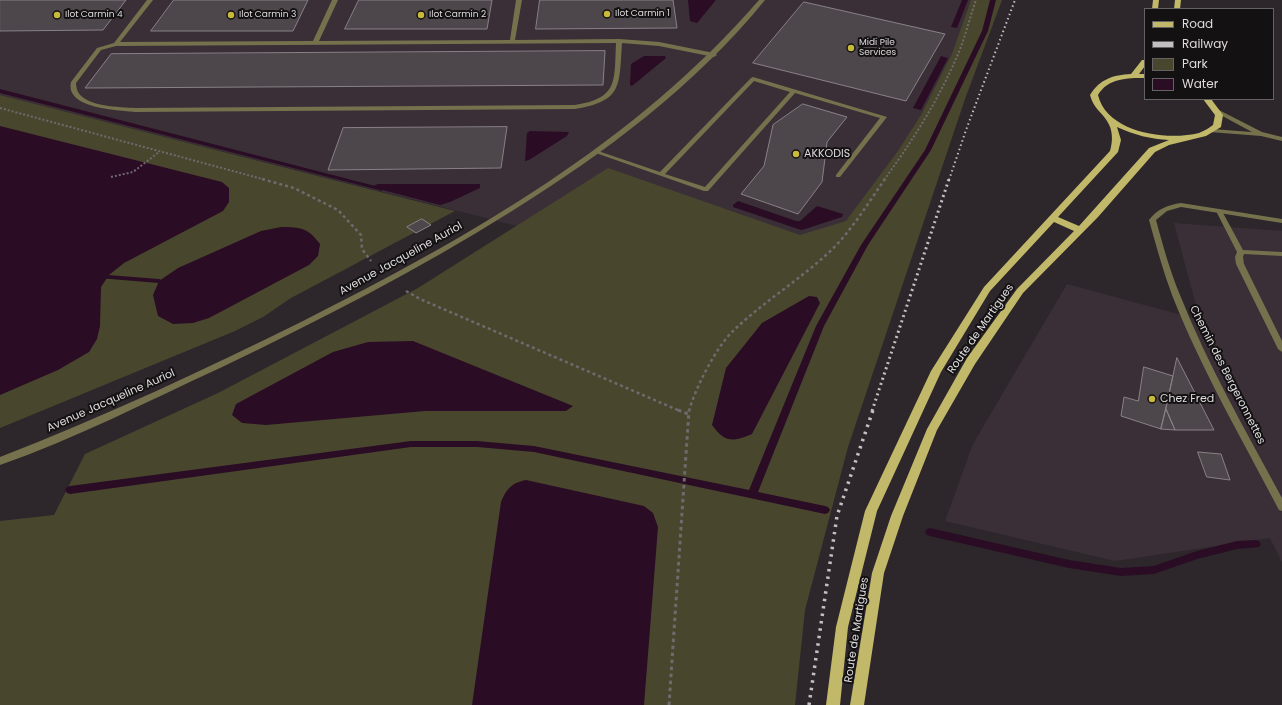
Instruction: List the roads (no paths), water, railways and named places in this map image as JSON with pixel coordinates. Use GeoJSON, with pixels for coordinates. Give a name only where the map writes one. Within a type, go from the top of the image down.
{"type":"FeatureCollection","features":[{"type":"Feature","properties":{"kind":"main road"},"geometry":{"type":"LineString","coordinates":[[1133,76],[1144,63]]}},
{"type":"Feature","properties":{"kind":"main road"},"geometry":{"type":"LineString","coordinates":[[1144,76],[1133,76],[1108,80],[1098,87],[1094,95],[1098,107],[1111,120],[1132,131],[1149,136],[1182,139],[1200,137],[1212,131],[1219,120],[1217,111],[1208,100]]}},
{"type":"Feature","properties":{"kind":"main road","name":"Route de Martigues"},"geometry":{"type":"LineString","coordinates":[[833,705],[842,627],[871,511],[936,371],[987,289],[1114,152],[1117,140],[1111,120]]}},
{"type":"Feature","properties":{"kind":"main road","name":"Route de Martigues"},"geometry":{"type":"LineString","coordinates":[[858,705],[878,573],[897,516],[932,429],[971,361],[1020,291],[1080,230],[1152,150],[1166,143],[1182,139]]}},
{"type":"Feature","properties":{"kind":"main road"},"geometry":{"type":"LineString","coordinates":[[1052,218],[1080,230]]}},
{"type":"Feature","properties":{"kind":"street"},"geometry":{"type":"LineString","coordinates":[[116,44],[150,0]]}},
{"type":"Feature","properties":{"kind":"street"},"geometry":{"type":"LineString","coordinates":[[315,43],[335,0]]}},
{"type":"Feature","properties":{"kind":"street"},"geometry":{"type":"LineString","coordinates":[[512,42],[519,0]]}},
{"type":"Feature","properties":{"kind":"street","name":"Avenue Jacqueline Auriol"},"geometry":{"type":"LineString","coordinates":[[0,461],[128,406],[224,362],[391,279],[522,202],[636,123],[714,55],[762,0]]}},
{"type":"Feature","properties":{"kind":"street"},"geometry":{"type":"LineString","coordinates":[[619,41],[616,84],[614,90],[604,99],[586,106],[164,110],[106,107],[86,102],[76,96],[72,90],[73,83],[97,51],[107,45],[116,44],[619,41],[658,44],[714,55]]}},
{"type":"Feature","properties":{"kind":"street"},"geometry":{"type":"LineString","coordinates":[[661,174],[753,79],[884,117],[838,176]]}},
{"type":"Feature","properties":{"kind":"street"},"geometry":{"type":"LineString","coordinates":[[596,152],[706,190],[794,91]]}},
{"type":"Feature","properties":{"kind":"street"},"geometry":{"type":"LineString","coordinates":[[1217,111],[1261,134]]}},
{"type":"Feature","properties":{"kind":"street"},"geometry":{"type":"LineString","coordinates":[[1212,131],[1261,134],[1282,139]]}},
{"type":"Feature","properties":{"kind":"street","name":"Chemin des Bergeronnettes"},"geometry":{"type":"LineString","coordinates":[[1282,221],[1181,206],[1168,207],[1158,213],[1152,220],[1177,298],[1192,333],[1282,507]]}},
{"type":"Feature","properties":{"kind":"street"},"geometry":{"type":"LineString","coordinates":[[1220,211],[1241,252],[1239,257],[1240,264],[1282,349]]}},
{"type":"Feature","properties":{"kind":"street"},"geometry":{"type":"LineString","coordinates":[[1241,252],[1282,254]]}},
{"type":"Feature","properties":{"kind":"water"},"geometry":{"type":"Polygon","coordinates":[[[688,0],[716,0],[697,23],[690,21],[688,0]]]}},
{"type":"Feature","properties":{"kind":"water"},"geometry":{"type":"Polygon","coordinates":[[[962,0],[968,0],[957,28],[951,27],[962,0]]]}},
{"type":"Feature","properties":{"kind":"water"},"geometry":{"type":"Polygon","coordinates":[[[644,56],[665,56],[666,58],[632,86],[630,85],[631,64],[644,56]]]}},
{"type":"Feature","properties":{"kind":"water"},"geometry":{"type":"Polygon","coordinates":[[[941,56],[948,58],[921,110],[913,108],[941,56]]]}},
{"type":"Feature","properties":{"kind":"water"},"geometry":{"type":"Polygon","coordinates":[[[0,126],[222,182],[229,188],[229,202],[223,211],[124,263],[109,275],[101,287],[100,326],[97,339],[89,352],[58,370],[0,395],[0,126]]]}},
{"type":"Feature","properties":{"kind":"water"},"geometry":{"type":"Polygon","coordinates":[[[530,131],[569,132],[567,136],[525,161],[527,133],[530,131]]]}},
{"type":"Feature","properties":{"kind":"water"},"geometry":{"type":"Polygon","coordinates":[[[378,184],[480,184],[480,188],[440,205],[371,187],[378,184]]]}},
{"type":"Feature","properties":{"kind":"water"},"geometry":{"type":"Polygon","coordinates":[[[738,201],[796,221],[800,221],[817,206],[843,214],[842,217],[802,230],[733,207],[733,205],[738,201]]]}},
{"type":"Feature","properties":{"kind":"water"},"geometry":{"type":"Polygon","coordinates":[[[281,227],[294,227],[304,230],[312,235],[320,244],[318,256],[309,265],[209,318],[193,323],[173,324],[158,316],[153,295],[159,281],[178,268],[261,231],[281,227]]]}},
{"type":"Feature","properties":{"kind":"water"},"geometry":{"type":"Polygon","coordinates":[[[809,296],[817,297],[820,303],[752,434],[734,439],[725,438],[712,425],[726,368],[762,323],[809,296]]]}},
{"type":"Feature","properties":{"kind":"water"},"geometry":{"type":"Polygon","coordinates":[[[413,341],[573,406],[566,411],[425,411],[266,425],[242,423],[232,415],[236,404],[333,352],[368,342],[413,341]]]}},
{"type":"Feature","properties":{"kind":"water"},"geometry":{"type":"Polygon","coordinates":[[[526,480],[644,506],[653,513],[658,527],[644,705],[472,705],[501,502],[505,493],[510,487],[526,480]]]}},
{"type":"Feature","properties":{"kind":"waterway"},"geometry":{"type":"LineString","coordinates":[[752,495],[820,326],[865,245],[928,150],[985,31],[993,0]]}},
{"type":"Feature","properties":{"kind":"waterway"},"geometry":{"type":"LineString","coordinates":[[0,91],[381,189]]}},
{"type":"Feature","properties":{"kind":"waterway"},"geometry":{"type":"LineString","coordinates":[[98,276],[159,281]]}},
{"type":"Feature","properties":{"kind":"waterway"},"geometry":{"type":"LineString","coordinates":[[70,490],[411,444],[477,444],[534,449],[752,495]]}},
{"type":"Feature","properties":{"kind":"waterway"},"geometry":{"type":"LineString","coordinates":[[752,495],[825,510]]}},
{"type":"Feature","properties":{"kind":"waterway"},"geometry":{"type":"LineString","coordinates":[[930,532],[1069,564],[1121,572],[1154,570],[1197,555],[1237,545],[1256,544]]}},
{"type":"Feature","properties":{"kind":"railway"},"geometry":{"type":"LineString","coordinates":[[949,180],[966,130],[1015,0]]}},
{"type":"Feature","properties":{"kind":"railway"},"geometry":{"type":"LineString","coordinates":[[872,411],[949,179]]}},
{"type":"Feature","properties":{"kind":"railway"},"geometry":{"type":"LineString","coordinates":[[809,705],[837,516],[873,410]]}},
{"type":"Feature","properties":{"kind":"place","name":"Ilot Carmin 1"},"geometry":{"type":"Point","coordinates":[607,14]}},
{"type":"Feature","properties":{"kind":"place","name":"Ilot Carmin 4"},"geometry":{"type":"Point","coordinates":[57,15]}},
{"type":"Feature","properties":{"kind":"place","name":"Ilot Carmin 3"},"geometry":{"type":"Point","coordinates":[231,15]}},
{"type":"Feature","properties":{"kind":"place","name":"Ilot Carmin 2"},"geometry":{"type":"Point","coordinates":[421,15]}},
{"type":"Feature","properties":{"kind":"place","name":"Midi Pile Services"},"geometry":{"type":"Point","coordinates":[851,48]}},
{"type":"Feature","properties":{"kind":"place","name":"AKKODIS"},"geometry":{"type":"Point","coordinates":[796,154]}},
{"type":"Feature","properties":{"kind":"place","name":"Chez Fred"},"geometry":{"type":"Point","coordinates":[1152,399]}}]}
